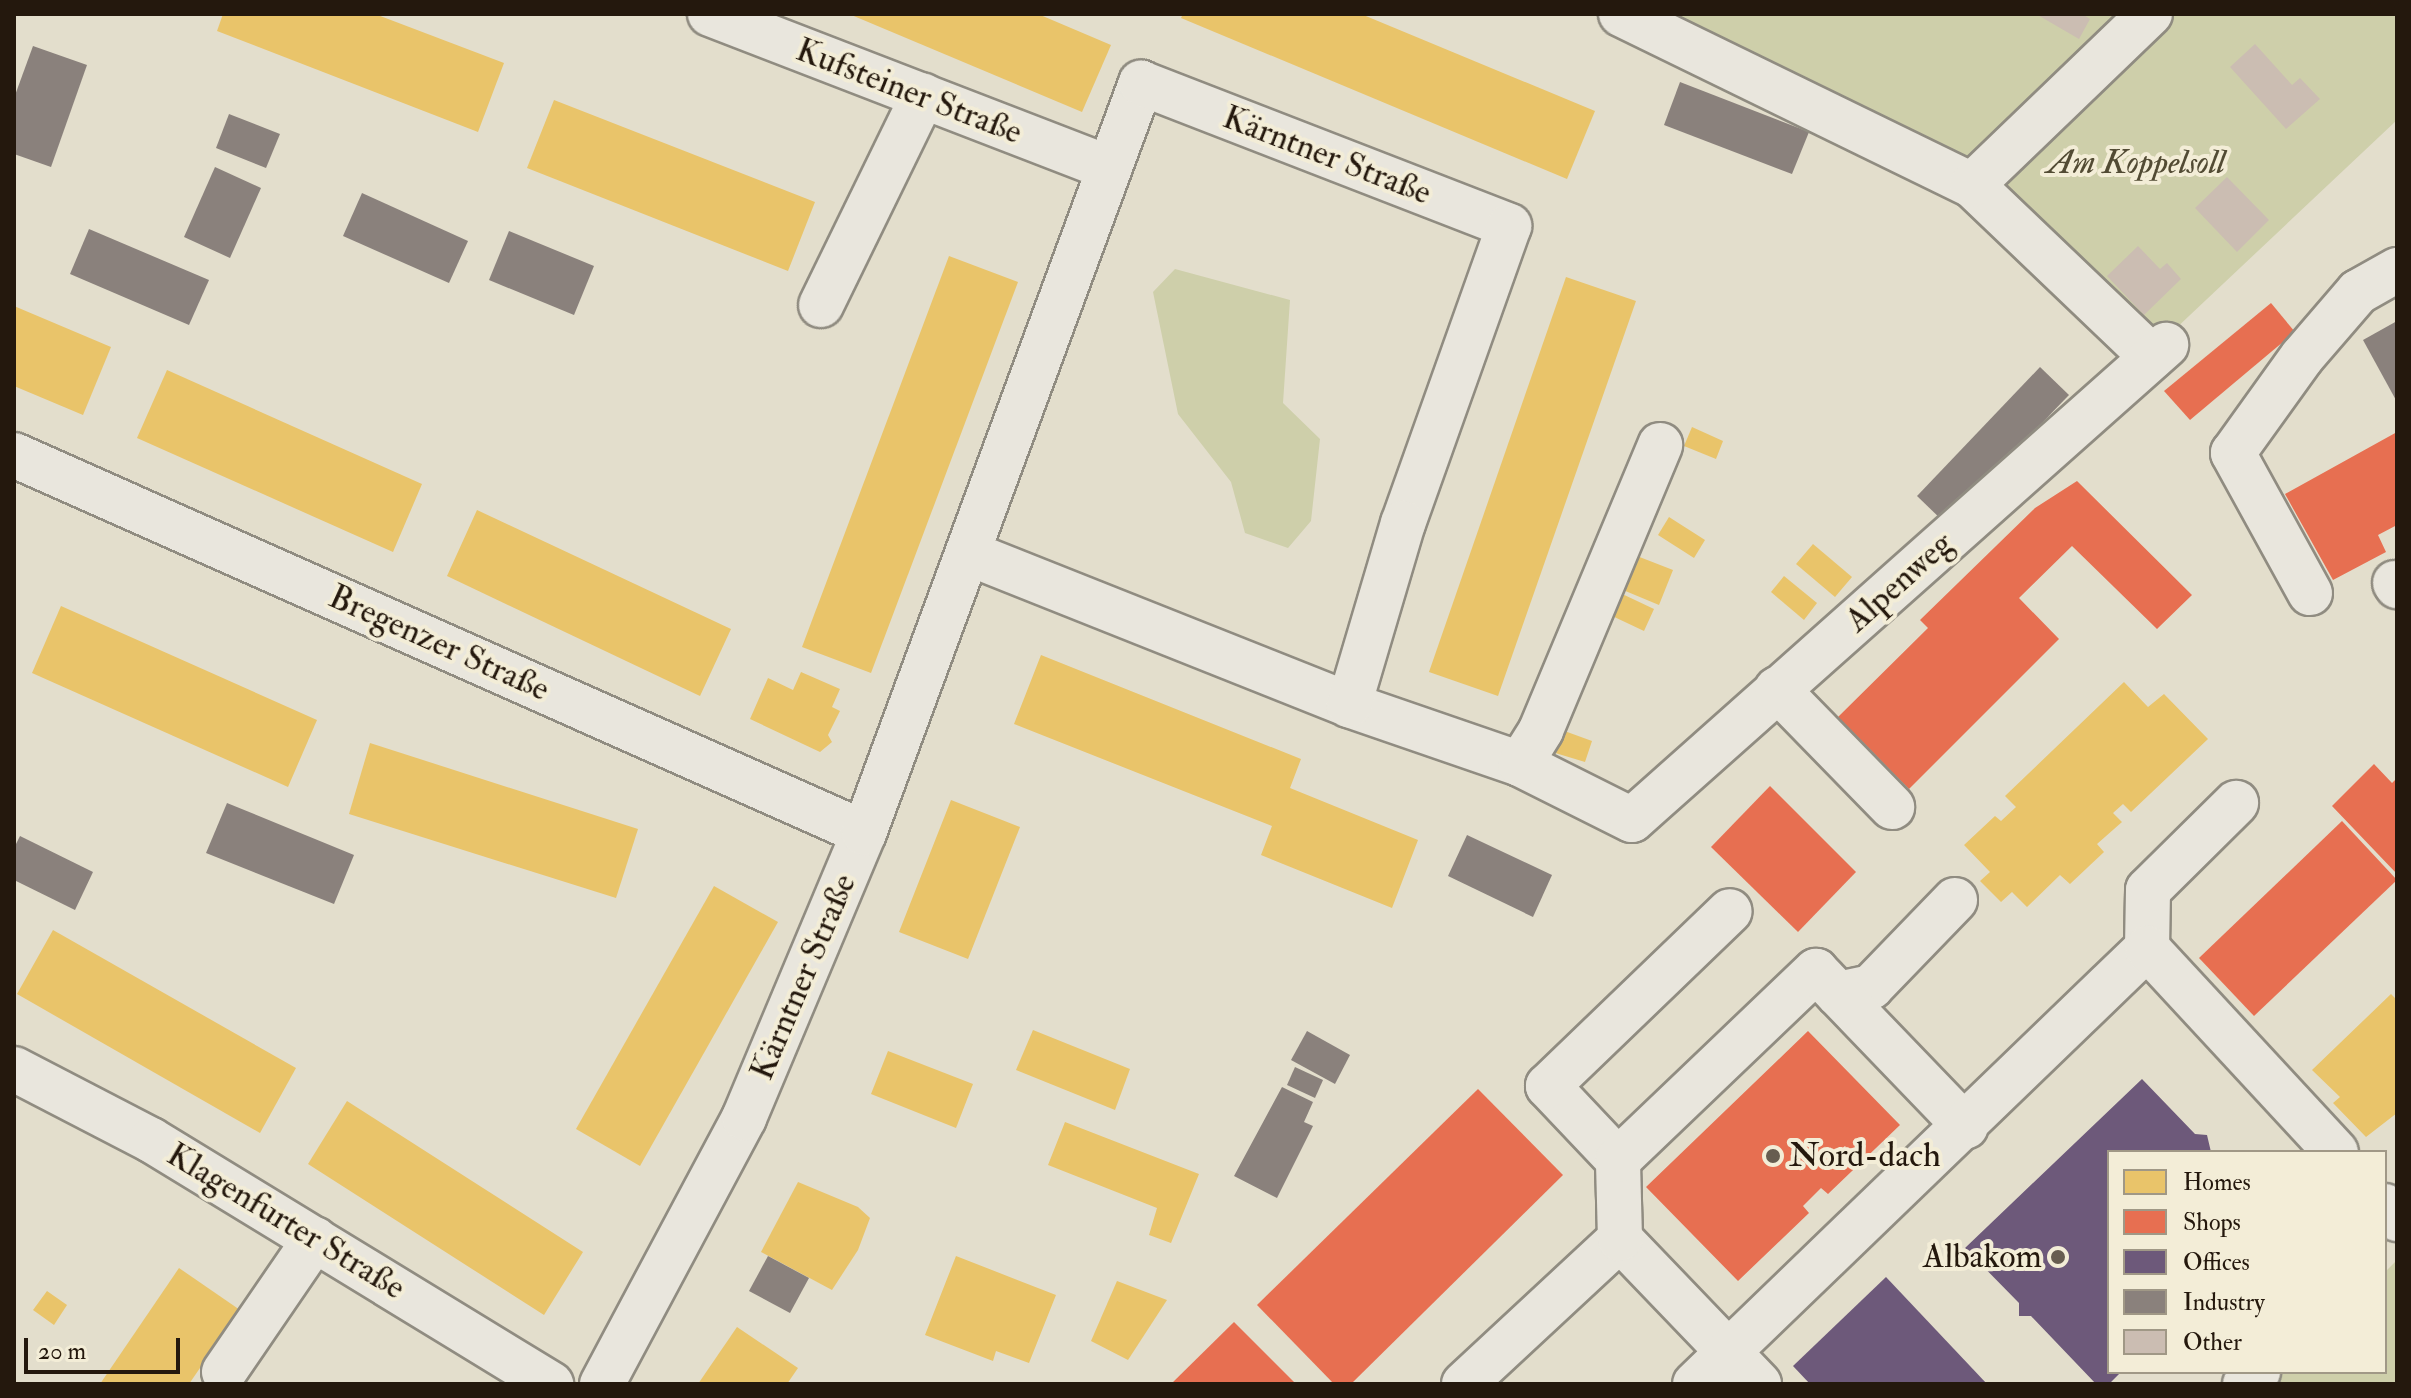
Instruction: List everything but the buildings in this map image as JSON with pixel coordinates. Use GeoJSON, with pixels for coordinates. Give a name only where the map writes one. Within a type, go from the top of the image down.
{"type":"FeatureCollection","features":[{"type":"Feature","properties":{"kind":"street","name":"Kufsteiner Straße"},"geometry":{"type":"LineString","coordinates":[[710,14],[1109,168]]}},
{"type":"Feature","properties":{"kind":"street"},"geometry":{"type":"LineString","coordinates":[[1621,14],[1972,185],[2150,14]]}},
{"type":"Feature","properties":{"kind":"street","name":"Kärntner Straße"},"geometry":{"type":"LineString","coordinates":[[602,1384],[744,1118],[864,833],[1141,83],[1509,226],[1403,523],[1349,705]]}},
{"type":"Feature","properties":{"kind":"street"},"geometry":{"type":"LineString","coordinates":[[821,305],[923,96]]}},
{"type":"Feature","properties":{"kind":"street","name":"Alpenweg"},"geometry":{"type":"LineString","coordinates":[[1520,764],[1632,820],[2159,351],[1972,185]]}},
{"type":"Feature","properties":{"kind":"street"},"geometry":{"type":"LineString","coordinates":[[2310,593],[2233,453],[2302,357],[2358,292],[2397,270]]}},
{"type":"Feature","properties":{"kind":"street"},"geometry":{"type":"LineString","coordinates":[[968,553],[1349,705],[1520,764],[1541,730],[1660,445]]}},
{"type":"Feature","properties":{"kind":"street","name":"Bregenzer Straße"},"geometry":{"type":"LineString","coordinates":[[14,455],[864,833]]}},
{"type":"Feature","properties":{"kind":"street"},"geometry":{"type":"LineString","coordinates":[[1777,689],[1892,807]]}},
{"type":"Feature","properties":{"kind":"street"},"geometry":{"type":"LineString","coordinates":[[2236,803],[2148,890],[2147,948],[2334,1150]]}},
{"type":"Feature","properties":{"kind":"street"},"geometry":{"type":"LineString","coordinates":[[1838,994],[1871,987],[1955,900]]}},
{"type":"Feature","properties":{"kind":"street"},"geometry":{"type":"LineString","coordinates":[[1730,911],[1548,1086],[1618,1160],[1620,1239],[1759,1384]]}},
{"type":"Feature","properties":{"kind":"street"},"geometry":{"type":"LineString","coordinates":[[1695,1384],[1966,1127],[2147,948]]}},
{"type":"Feature","properties":{"kind":"street"},"geometry":{"type":"LineString","coordinates":[[1618,1160],[1816,971],[1966,1127]]}},
{"type":"Feature","properties":{"kind":"street","name":"Klagenfurter Straße"},"geometry":{"type":"LineString","coordinates":[[15,1071],[151,1140],[551,1384]]}},
{"type":"Feature","properties":{"kind":"street"},"geometry":{"type":"LineString","coordinates":[[224,1372],[315,1239]]}},
{"type":"Feature","properties":{"kind":"street"},"geometry":{"type":"LineString","coordinates":[[1464,1384],[1620,1239]]}},
{"type":"Feature","properties":{"kind":"green space","name":"Am Koppelsoll"},"geometry":{"type":"Polygon","coordinates":[[[1621,14],[2397,14],[2397,120],[2137,365],[1965,207],[1886,157],[1621,14]]]}},
{"type":"Feature","properties":{"kind":"green space"},"geometry":{"type":"Polygon","coordinates":[[[1175,269],[1290,300],[1283,403],[1320,439],[1311,521],[1288,548],[1245,533],[1231,482],[1178,414],[1153,292],[1175,269]]]}},
{"type":"Feature","properties":{"kind":"green space"},"geometry":{"type":"Polygon","coordinates":[[[2397,1260],[2397,1384],[2268,1384],[2279,1374],[2387,1374],[2387,1270],[2397,1260]]]}},
{"type":"Feature","properties":{"kind":"place","name":"Nord-dach"},"geometry":{"type":"Point","coordinates":[1773,1156]}},
{"type":"Feature","properties":{"kind":"place","name":"Albakom"},"geometry":{"type":"Point","coordinates":[2058,1257]}}]}
